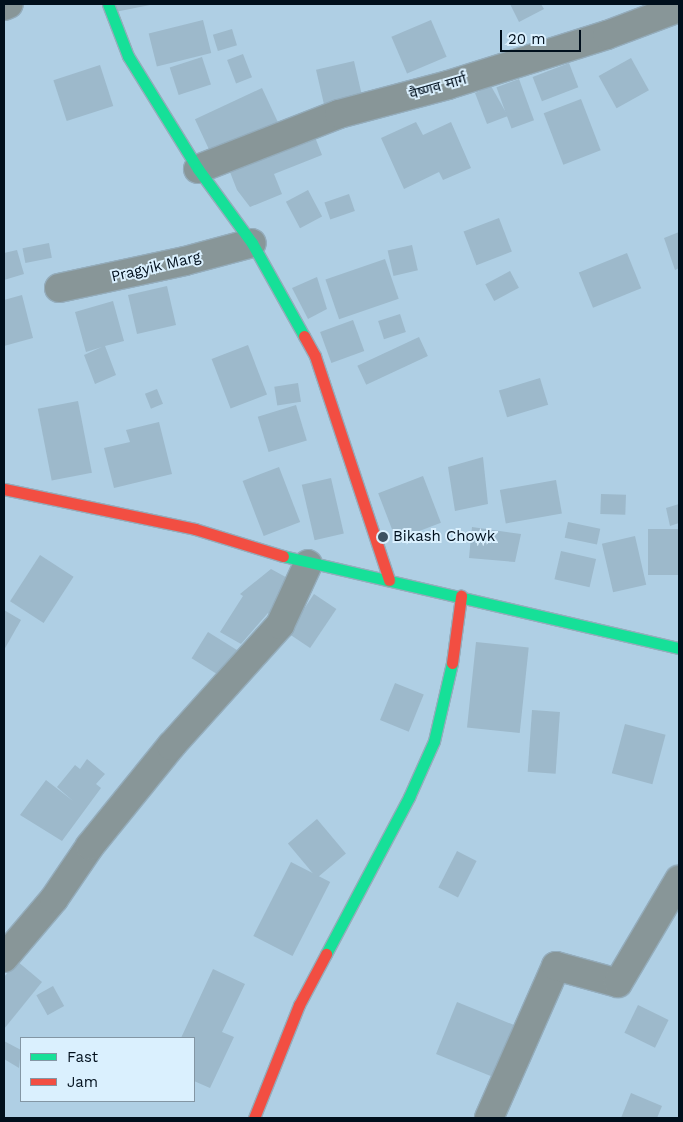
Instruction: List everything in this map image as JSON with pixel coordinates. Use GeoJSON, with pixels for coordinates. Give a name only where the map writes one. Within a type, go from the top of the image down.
{"type":"FeatureCollection","features":[{"type":"Feature","properties":{"kind":"street"},"geometry":{"type":"LineString","coordinates":[[4,6],[9,4]]}},
{"type":"Feature","properties":{"kind":"street"},"geometry":{"type":"LineString","coordinates":[[108,4],[128,56],[198,169],[252,243],[314,356],[389,580]]}},
{"type":"Feature","properties":{"kind":"street","name":"वैष्णव मार्ग"},"geometry":{"type":"LineString","coordinates":[[198,169],[339,114],[448,85],[607,35],[679,8]]}},
{"type":"Feature","properties":{"kind":"street","name":"Pragyik Marg"},"geometry":{"type":"LineString","coordinates":[[58,288],[185,261],[252,243]]}},
{"type":"Feature","properties":{"kind":"street"},"geometry":{"type":"LineString","coordinates":[[4,490],[195,528],[308,564],[461,596],[679,648]]}},
{"type":"Feature","properties":{"kind":"street"},"geometry":{"type":"LineString","coordinates":[[4,958],[54,899],[90,846],[172,746],[280,625],[308,564]]}},
{"type":"Feature","properties":{"kind":"street"},"geometry":{"type":"LineString","coordinates":[[254,1118],[299,1005],[409,797],[434,741],[451,673],[461,596]]}},
{"type":"Feature","properties":{"kind":"street"},"geometry":{"type":"LineString","coordinates":[[489,1118],[556,966],[618,983],[679,880]]}},
{"type":"Feature","properties":{"kind":"building"},"geometry":{"type":"Polygon","coordinates":[[[113,4],[150,4],[150,5],[115,12],[113,4]]]}},
{"type":"Feature","properties":{"kind":"building"},"geometry":{"type":"Polygon","coordinates":[[[510,4],[541,4],[544,9],[519,22],[510,4]]]}},
{"type":"Feature","properties":{"kind":"building"},"geometry":{"type":"Polygon","coordinates":[[[203,20],[211,53],[157,67],[149,34],[203,20]]]}},
{"type":"Feature","properties":{"kind":"building"},"geometry":{"type":"Polygon","coordinates":[[[431,20],[447,57],[407,74],[391,37],[431,20]]]}},
{"type":"Feature","properties":{"kind":"building"},"geometry":{"type":"Polygon","coordinates":[[[232,29],[237,45],[218,51],[213,35],[232,29]]]}},
{"type":"Feature","properties":{"kind":"building"},"geometry":{"type":"Polygon","coordinates":[[[243,54],[252,77],[236,83],[227,60],[243,54]]]}},
{"type":"Feature","properties":{"kind":"building"},"geometry":{"type":"Polygon","coordinates":[[[202,57],[211,85],[179,95],[170,68],[202,57]]]}},
{"type":"Feature","properties":{"kind":"building"},"geometry":{"type":"Polygon","coordinates":[[[631,58],[649,90],[617,108],[599,76],[631,58]]]}},
{"type":"Feature","properties":{"kind":"building"},"geometry":{"type":"Polygon","coordinates":[[[354,61],[363,99],[325,108],[316,70],[354,61]]]}},
{"type":"Feature","properties":{"kind":"building"},"geometry":{"type":"Polygon","coordinates":[[[569,63],[578,87],[542,101],[533,77],[569,63]]]}},
{"type":"Feature","properties":{"kind":"building"},"geometry":{"type":"Polygon","coordinates":[[[100,65],[113,106],[67,121],[53,80],[100,65]]]}},
{"type":"Feature","properties":{"kind":"building"},"geometry":{"type":"Polygon","coordinates":[[[519,79],[534,120],[511,129],[496,87],[519,79]]]}},
{"type":"Feature","properties":{"kind":"building"},"geometry":{"type":"Polygon","coordinates":[[[491,86],[508,116],[487,124],[475,93],[491,86]]]}},
{"type":"Feature","properties":{"kind":"building"},"geometry":{"type":"Polygon","coordinates":[[[262,88],[278,122],[211,154],[195,119],[262,88]]]}},
{"type":"Feature","properties":{"kind":"building"},"geometry":{"type":"Polygon","coordinates":[[[581,99],[601,150],[563,165],[544,113],[581,99]]]}},
{"type":"Feature","properties":{"kind":"building"},"geometry":{"type":"Polygon","coordinates":[[[416,122],[423,135],[451,122],[471,168],[443,180],[439,172],[404,189],[381,138],[416,122]]]}},
{"type":"Feature","properties":{"kind":"building"},"geometry":{"type":"Polygon","coordinates":[[[313,132],[322,155],[274,174],[282,194],[250,207],[237,190],[228,167],[313,132]]]}},
{"type":"Feature","properties":{"kind":"building"},"geometry":{"type":"Polygon","coordinates":[[[308,190],[322,216],[300,228],[286,202],[308,190]]]}},
{"type":"Feature","properties":{"kind":"building"},"geometry":{"type":"Polygon","coordinates":[[[349,194],[355,211],[330,219],[324,202],[349,194]]]}},
{"type":"Feature","properties":{"kind":"building"},"geometry":{"type":"Polygon","coordinates":[[[499,218],[512,252],[476,265],[464,232],[499,218]]]}},
{"type":"Feature","properties":{"kind":"building"},"geometry":{"type":"Polygon","coordinates":[[[679,232],[679,268],[675,270],[664,238],[679,232]]]}},
{"type":"Feature","properties":{"kind":"building"},"geometry":{"type":"Polygon","coordinates":[[[49,243],[52,258],[25,263],[22,248],[49,243]]]}},
{"type":"Feature","properties":{"kind":"building"},"geometry":{"type":"Polygon","coordinates":[[[412,245],[418,270],[393,276],[388,251],[412,245]]]}},
{"type":"Feature","properties":{"kind":"building"},"geometry":{"type":"Polygon","coordinates":[[[17,250],[24,274],[4,280],[4,253],[17,250]]]}},
{"type":"Feature","properties":{"kind":"building"},"geometry":{"type":"Polygon","coordinates":[[[627,253],[641,288],[593,308],[579,272],[627,253]]]}},
{"type":"Feature","properties":{"kind":"building"},"geometry":{"type":"Polygon","coordinates":[[[385,259],[399,299],[339,319],[325,280],[385,259]]]}},
{"type":"Feature","properties":{"kind":"building"},"geometry":{"type":"Polygon","coordinates":[[[510,271],[519,288],[494,301],[485,284],[510,271]]]}},
{"type":"Feature","properties":{"kind":"building"},"geometry":{"type":"Polygon","coordinates":[[[317,277],[327,309],[308,319],[292,288],[317,277]]]}},
{"type":"Feature","properties":{"kind":"building"},"geometry":{"type":"Polygon","coordinates":[[[167,286],[176,325],[137,334],[128,295],[167,286]]]}},
{"type":"Feature","properties":{"kind":"building"},"geometry":{"type":"Polygon","coordinates":[[[22,295],[33,338],[4,346],[4,300],[22,295]]]}},
{"type":"Feature","properties":{"kind":"building"},"geometry":{"type":"Polygon","coordinates":[[[113,301],[124,341],[105,346],[116,375],[95,384],[84,355],[102,347],[86,352],[75,312],[113,301]]]}},
{"type":"Feature","properties":{"kind":"building"},"geometry":{"type":"Polygon","coordinates":[[[400,314],[406,332],[384,339],[378,321],[400,314]]]}},
{"type":"Feature","properties":{"kind":"building"},"geometry":{"type":"Polygon","coordinates":[[[353,320],[364,351],[331,363],[320,332],[353,320]]]}},
{"type":"Feature","properties":{"kind":"building"},"geometry":{"type":"Polygon","coordinates":[[[419,337],[428,356],[366,385],[357,366],[419,337]]]}},
{"type":"Feature","properties":{"kind":"building"},"geometry":{"type":"Polygon","coordinates":[[[248,345],[267,394],[231,408],[212,359],[248,345]]]}},
{"type":"Feature","properties":{"kind":"building"},"geometry":{"type":"Polygon","coordinates":[[[540,378],[548,405],[507,417],[499,391],[540,378]]]}},
{"type":"Feature","properties":{"kind":"building"},"geometry":{"type":"Polygon","coordinates":[[[298,383],[301,402],[277,406],[274,387],[298,383]]]}},
{"type":"Feature","properties":{"kind":"building"},"geometry":{"type":"Polygon","coordinates":[[[157,389],[163,404],[151,409],[145,394],[157,389]]]}},
{"type":"Feature","properties":{"kind":"building"},"geometry":{"type":"Polygon","coordinates":[[[78,401],[92,473],[52,480],[38,409],[78,401]]]}},
{"type":"Feature","properties":{"kind":"building"},"geometry":{"type":"Polygon","coordinates":[[[296,405],[307,440],[269,452],[258,417],[296,405]]]}},
{"type":"Feature","properties":{"kind":"building"},"geometry":{"type":"Polygon","coordinates":[[[159,422],[172,474],[114,488],[104,448],[130,442],[126,430],[159,422]]]}},
{"type":"Feature","properties":{"kind":"building"},"geometry":{"type":"Polygon","coordinates":[[[483,457],[488,504],[455,511],[448,467],[483,457]]]}},
{"type":"Feature","properties":{"kind":"building"},"geometry":{"type":"Polygon","coordinates":[[[279,467],[300,522],[264,536],[243,481],[279,467]]]}},
{"type":"Feature","properties":{"kind":"building"},"geometry":{"type":"Polygon","coordinates":[[[423,476],[441,523],[396,540],[378,493],[423,476]]]}},
{"type":"Feature","properties":{"kind":"building"},"geometry":{"type":"Polygon","coordinates":[[[331,478],[344,534],[315,540],[302,485],[331,478]]]}},
{"type":"Feature","properties":{"kind":"building"},"geometry":{"type":"Polygon","coordinates":[[[556,480],[562,513],[506,523],[500,490],[556,480]]]}},
{"type":"Feature","properties":{"kind":"building"},"geometry":{"type":"Polygon","coordinates":[[[601,494],[626,495],[625,515],[600,514],[601,494]]]}},
{"type":"Feature","properties":{"kind":"building"},"geometry":{"type":"Polygon","coordinates":[[[679,504],[679,523],[670,526],[666,508],[679,504]]]}},
{"type":"Feature","properties":{"kind":"building"},"geometry":{"type":"Polygon","coordinates":[[[568,522],[600,529],[597,545],[565,538],[568,522]]]}},
{"type":"Feature","properties":{"kind":"building"},"geometry":{"type":"Polygon","coordinates":[[[472,527],[521,534],[515,562],[469,558],[472,527]]]}},
{"type":"Feature","properties":{"kind":"building"},"geometry":{"type":"Polygon","coordinates":[[[648,529],[679,529],[679,575],[648,575],[648,529]]]}},
{"type":"Feature","properties":{"kind":"building"},"geometry":{"type":"Polygon","coordinates":[[[635,536],[646,585],[613,592],[602,544],[635,536]]]}},
{"type":"Feature","properties":{"kind":"building"},"geometry":{"type":"Polygon","coordinates":[[[561,551],[596,559],[590,587],[554,579],[561,551]]]}},
{"type":"Feature","properties":{"kind":"building"},"geometry":{"type":"Polygon","coordinates":[[[40,555],[74,577],[44,623],[10,601],[40,555]]]}},
{"type":"Feature","properties":{"kind":"building"},"geometry":{"type":"Polygon","coordinates":[[[271,569],[293,581],[278,620],[268,613],[241,644],[220,632],[243,596],[240,594],[271,569]]]}},
{"type":"Feature","properties":{"kind":"building"},"geometry":{"type":"Polygon","coordinates":[[[314,594],[336,609],[310,648],[288,633],[314,594]]]}},
{"type":"Feature","properties":{"kind":"building"},"geometry":{"type":"Polygon","coordinates":[[[4,610],[21,620],[4,650],[4,610]]]}},
{"type":"Feature","properties":{"kind":"building"},"geometry":{"type":"Polygon","coordinates":[[[208,632],[239,651],[222,677],[192,658],[208,632]]]}},
{"type":"Feature","properties":{"kind":"building"},"geometry":{"type":"Polygon","coordinates":[[[476,642],[529,648],[520,733],[467,728],[476,642]]]}},
{"type":"Feature","properties":{"kind":"building"},"geometry":{"type":"Polygon","coordinates":[[[395,683],[424,695],[409,732],[380,720],[395,683]]]}},
{"type":"Feature","properties":{"kind":"building"},"geometry":{"type":"Polygon","coordinates":[[[532,710],[560,712],[556,774],[528,772],[532,710]]]}},
{"type":"Feature","properties":{"kind":"building"},"geometry":{"type":"Polygon","coordinates":[[[625,724],[666,735],[652,784],[612,773],[625,724]]]}},
{"type":"Feature","properties":{"kind":"building"},"geometry":{"type":"Polygon","coordinates":[[[87,759],[105,774],[96,784],[101,788],[62,841],[20,815],[46,780],[73,801],[57,787],[75,765],[80,769],[87,759]]]}},
{"type":"Feature","properties":{"kind":"building"},"geometry":{"type":"Polygon","coordinates":[[[317,819],[346,853],[317,878],[288,843],[317,819]]]}},
{"type":"Feature","properties":{"kind":"building"},"geometry":{"type":"Polygon","coordinates":[[[457,851],[477,861],[458,898],[438,888],[457,851]]]}},
{"type":"Feature","properties":{"kind":"building"},"geometry":{"type":"Polygon","coordinates":[[[291,862],[330,882],[293,956],[253,936],[291,862]]]}},
{"type":"Feature","properties":{"kind":"building"},"geometry":{"type":"Polygon","coordinates":[[[17,961],[42,982],[4,1029],[4,977],[17,961]]]}},
{"type":"Feature","properties":{"kind":"building"},"geometry":{"type":"Polygon","coordinates":[[[213,969],[245,984],[222,1032],[234,1037],[210,1088],[195,1081],[195,1037],[181,1037],[213,969]]]}},
{"type":"Feature","properties":{"kind":"building"},"geometry":{"type":"Polygon","coordinates":[[[53,986],[64,1006],[48,1015],[36,995],[53,986]]]}},
{"type":"Feature","properties":{"kind":"building"},"geometry":{"type":"Polygon","coordinates":[[[457,1002],[514,1025],[493,1077],[436,1054],[457,1002]]]}},
{"type":"Feature","properties":{"kind":"building"},"geometry":{"type":"Polygon","coordinates":[[[638,1005],[669,1020],[655,1048],[624,1033],[638,1005]]]}},
{"type":"Feature","properties":{"kind":"building"},"geometry":{"type":"Polygon","coordinates":[[[4,1041],[20,1049],[19,1068],[4,1059],[4,1041]]]}},
{"type":"Feature","properties":{"kind":"building"},"geometry":{"type":"Polygon","coordinates":[[[631,1093],[662,1106],[657,1118],[621,1118],[631,1093]]]}},
{"type":"Feature","properties":{"kind":"traffic: fast"},"geometry":{"type":"LineString","coordinates":[[108,4],[128,56],[198,169],[252,243],[304,336]]}},
{"type":"Feature","properties":{"kind":"traffic: fast"},"geometry":{"type":"LineString","coordinates":[[283,556],[679,648]]}},
{"type":"Feature","properties":{"kind":"traffic: fast"},"geometry":{"type":"LineString","coordinates":[[326,954],[409,797],[434,741],[452,663]]}},
{"type":"Feature","properties":{"kind":"traffic: jam"},"geometry":{"type":"LineString","coordinates":[[304,336],[315,356],[389,580]]}},
{"type":"Feature","properties":{"kind":"traffic: jam"},"geometry":{"type":"LineString","coordinates":[[4,489],[195,529],[283,556]]}},
{"type":"Feature","properties":{"kind":"traffic: jam"},"geometry":{"type":"LineString","coordinates":[[452,663],[461,596]]}},
{"type":"Feature","properties":{"kind":"traffic: jam"},"geometry":{"type":"LineString","coordinates":[[254,1118],[299,1005],[326,954]]}},
{"type":"Feature","properties":{"kind":"place","name":"Bikash Chowk"},"geometry":{"type":"Point","coordinates":[383,537]}}]}
